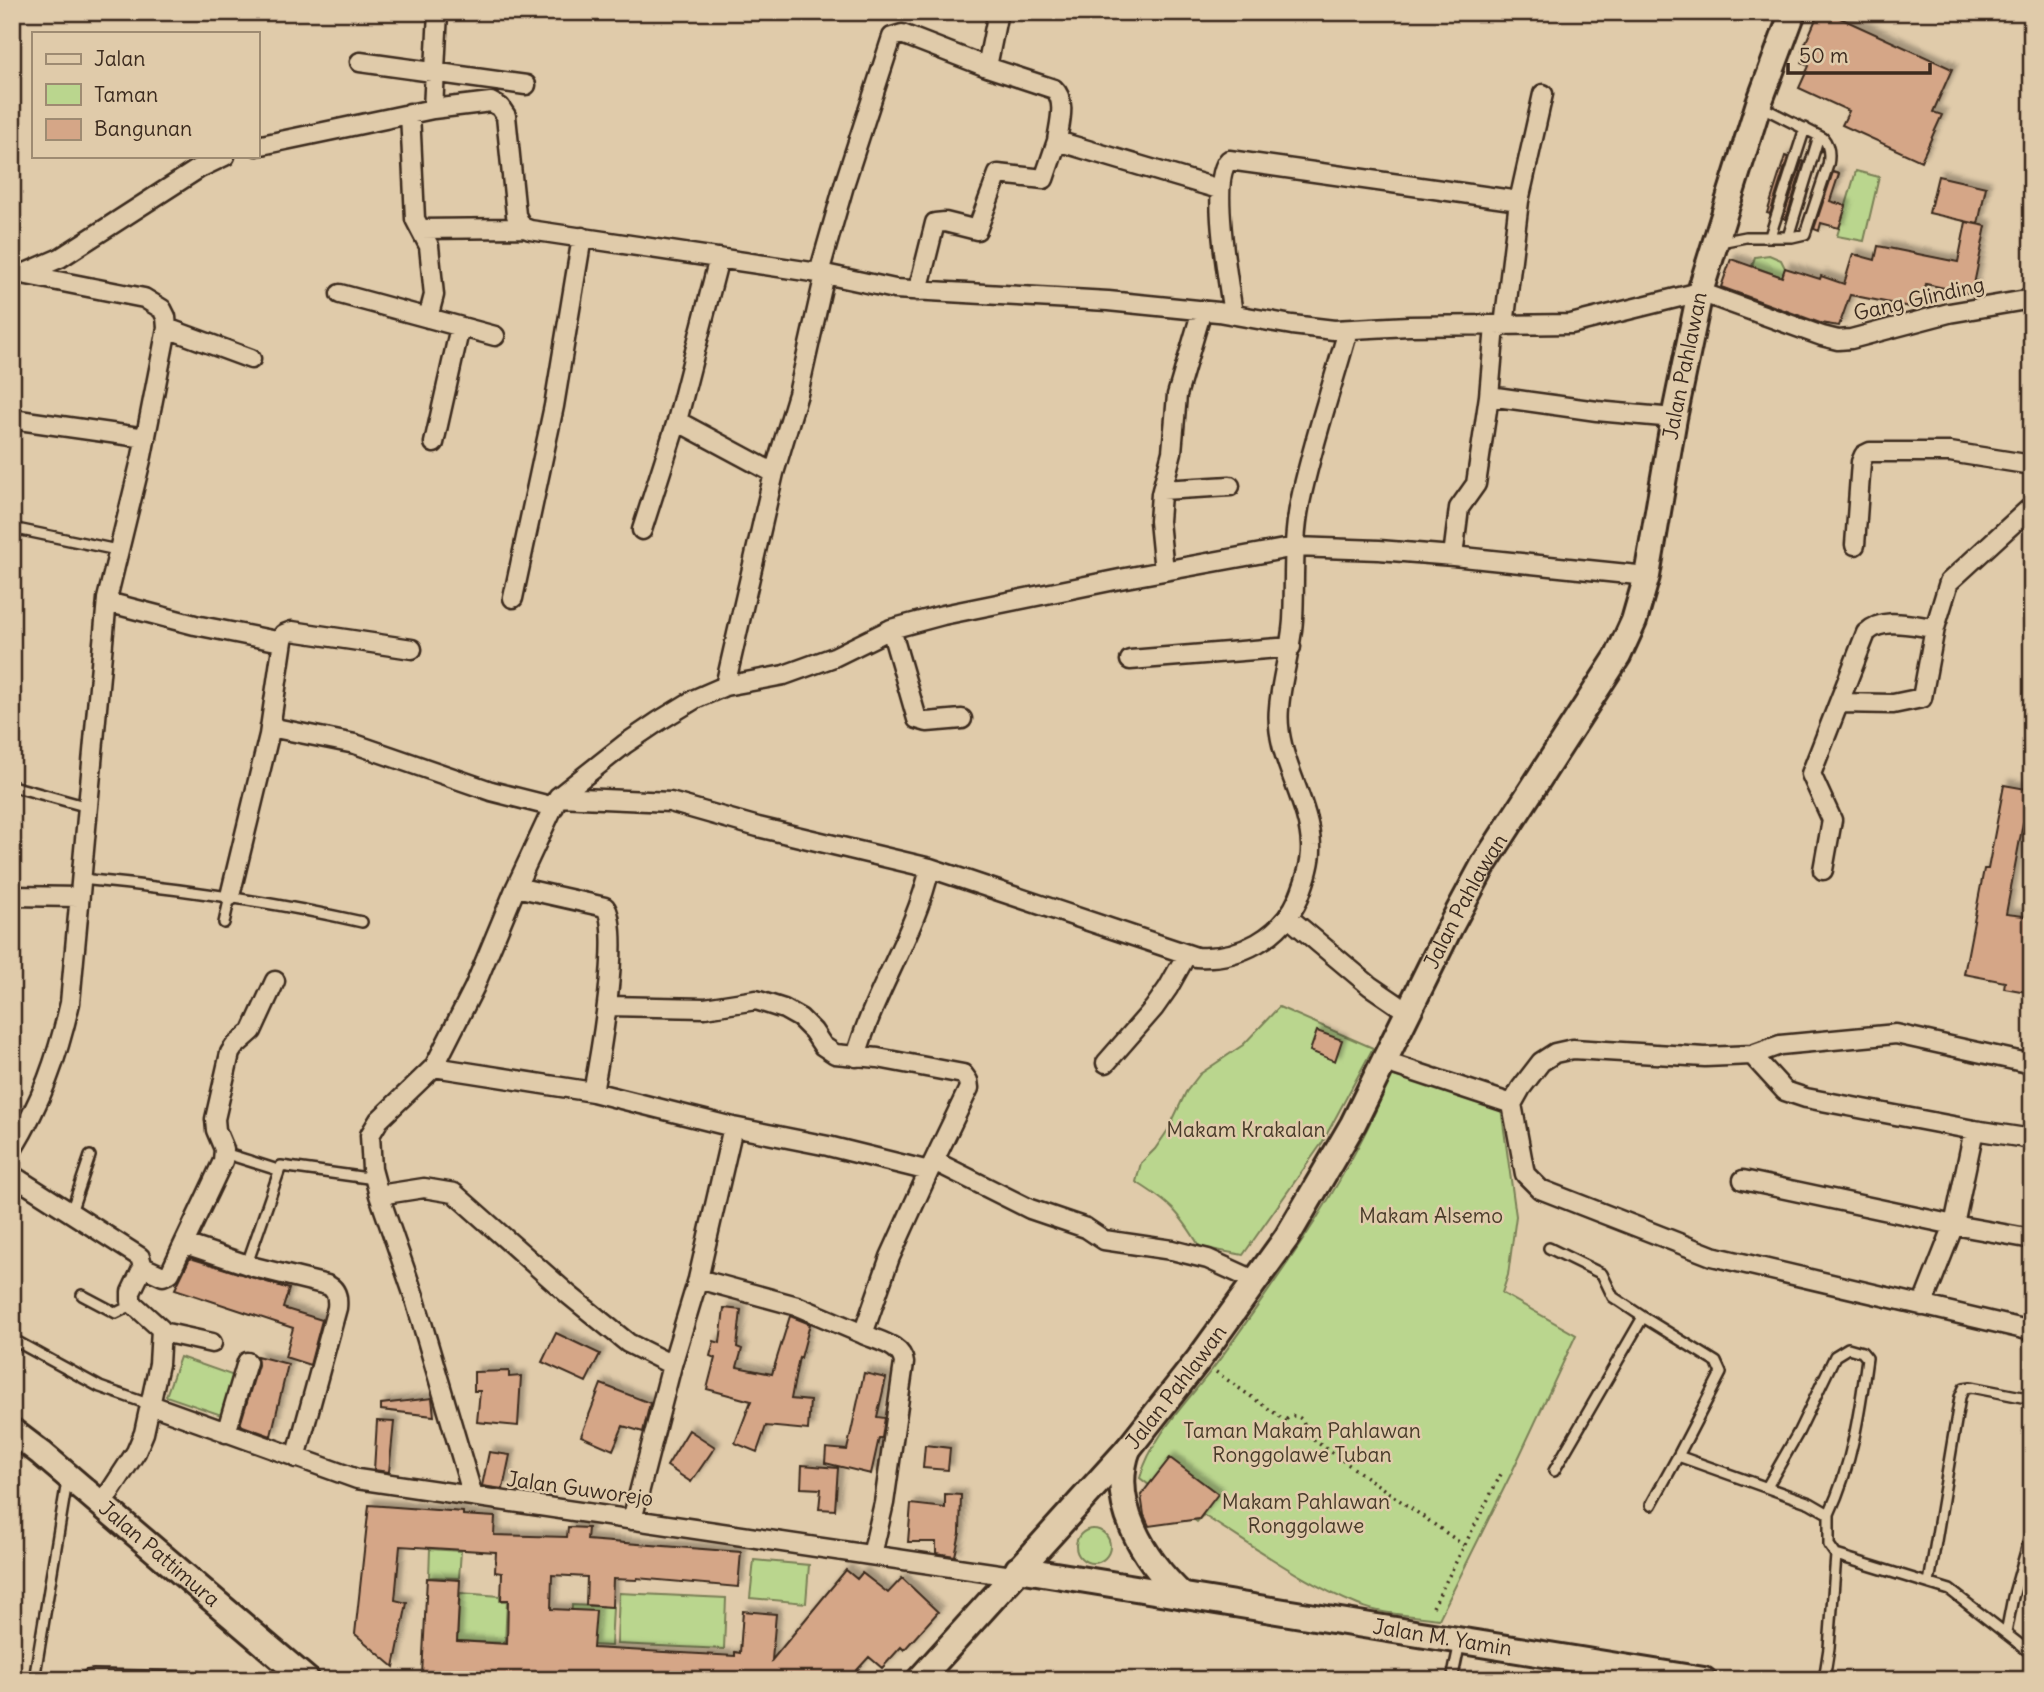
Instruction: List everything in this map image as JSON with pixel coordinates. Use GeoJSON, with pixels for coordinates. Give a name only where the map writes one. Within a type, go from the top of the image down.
{"type":"FeatureCollection","features":[{"type":"Feature","properties":{"kind":"main road","name":"Jalan Pahlawan"},"geometry":{"type":"LineString","coordinates":[[919,1680],[1128,1449],[1199,1359],[1287,1237],[1311,1199],[1385,1062],[1484,864],[1618,656],[1634,621],[1647,576],[1674,418],[1700,292],[1713,244],[1758,106],[1793,12]]}},
{"type":"Feature","properties":{"kind":"main road","name":"Jalan Pattimura"},"geometry":{"type":"LineString","coordinates":[[12,1432],[102,1504],[307,1680]]}},
{"type":"Feature","properties":{"kind":"main road"},"geometry":{"type":"LineString","coordinates":[[1128,1449],[1122,1467],[1121,1483],[1127,1513],[1153,1562],[1183,1596]]}},
{"type":"Feature","properties":{"kind":"main road","name":"Jalan M. Yamin"},"geometry":{"type":"LineString","coordinates":[[1015,1573],[1183,1596],[1704,1680]]}},
{"type":"Feature","properties":{"kind":"street"},"geometry":{"type":"LineString","coordinates":[[433,109],[438,12]]}},
{"type":"Feature","properties":{"kind":"street"},"geometry":{"type":"LineString","coordinates":[[987,67],[998,12]]}},
{"type":"Feature","properties":{"kind":"street"},"geometry":{"type":"LineString","coordinates":[[725,686],[774,473],[798,394],[822,274],[845,182],[891,37],[902,34],[987,67],[1054,89],[1059,93],[1061,103],[1057,141],[1044,179],[998,174],[977,230],[945,222],[935,223],[918,291]]}},
{"type":"Feature","properties":{"kind":"street"},"geometry":{"type":"LineString","coordinates":[[360,62],[526,85]]}},
{"type":"Feature","properties":{"kind":"street"},"geometry":{"type":"LineString","coordinates":[[1453,556],[1459,508],[1476,484],[1519,201],[1543,94]]}},
{"type":"Feature","properties":{"kind":"street"},"geometry":{"type":"LineString","coordinates":[[259,146],[410,113],[484,102],[496,104],[503,110],[509,129],[516,215],[525,229]]}},
{"type":"Feature","properties":{"kind":"street"},"geometry":{"type":"LineString","coordinates":[[410,113],[415,219],[429,246],[434,295],[428,318]]}},
{"type":"Feature","properties":{"kind":"street"},"geometry":{"type":"LineString","coordinates":[[1057,141],[1219,190]]}},
{"type":"Feature","properties":{"kind":"street"},"geometry":{"type":"LineString","coordinates":[[17,275],[60,258],[198,169],[221,158]]}},
{"type":"Feature","properties":{"kind":"street"},"geometry":{"type":"LineString","coordinates":[[1233,314],[1219,190],[1223,165],[1228,160],[1519,201]]}},
{"type":"Feature","properties":{"kind":"street"},"geometry":{"type":"LineString","coordinates":[[421,229],[525,229],[719,257],[918,291],[1098,300],[1202,310],[1292,325],[1348,330],[1396,326],[1548,326],[1586,321],[1700,292]]}},
{"type":"Feature","properties":{"kind":"street"},"geometry":{"type":"LineString","coordinates":[[513,598],[554,405],[582,237]]}},
{"type":"Feature","properties":{"kind":"street"},"geometry":{"type":"LineString","coordinates":[[642,530],[677,421],[719,257]]}},
{"type":"Feature","properties":{"kind":"street"},"geometry":{"type":"LineString","coordinates":[[12,1150],[41,1098],[61,1044],[72,985],[107,601],[117,550],[146,438],[167,328],[162,309],[144,298],[17,275]]}},
{"type":"Feature","properties":{"kind":"street","name":"Gang Glinding"},"geometry":{"type":"LineString","coordinates":[[1700,292],[1810,333],[1838,340],[1851,339],[1949,313],[2032,299]]}},
{"type":"Feature","properties":{"kind":"street"},"geometry":{"type":"LineString","coordinates":[[340,294],[495,337]]}},
{"type":"Feature","properties":{"kind":"street"},"geometry":{"type":"LineString","coordinates":[[1164,571],[1159,522],[1162,490],[1172,452],[1177,395],[1202,310]]}},
{"type":"Feature","properties":{"kind":"street"},"geometry":{"type":"LineString","coordinates":[[434,443],[460,327]]}},
{"type":"Feature","properties":{"kind":"street"},"geometry":{"type":"LineString","coordinates":[[167,328],[251,359]]}},
{"type":"Feature","properties":{"kind":"street"},"geometry":{"type":"LineString","coordinates":[[270,727],[355,744],[491,791],[556,802],[670,802],[758,827],[930,868],[1187,954],[1207,958],[1235,952],[1262,942],[1289,918],[1310,860],[1309,827],[1278,725],[1279,707],[1291,647],[1299,506],[1348,330]]}},
{"type":"Feature","properties":{"kind":"street"},"geometry":{"type":"LineString","coordinates":[[1489,396],[1597,411],[1674,418]]}},
{"type":"Feature","properties":{"kind":"street"},"geometry":{"type":"LineString","coordinates":[[12,419],[146,438]]}},
{"type":"Feature","properties":{"kind":"street"},"geometry":{"type":"LineString","coordinates":[[677,421],[774,473]]}},
{"type":"Feature","properties":{"kind":"street"},"geometry":{"type":"LineString","coordinates":[[1855,545],[1861,462],[1864,455],[1870,452],[1950,452],[2032,465]]}},
{"type":"Feature","properties":{"kind":"street"},"geometry":{"type":"LineString","coordinates":[[1162,490],[1230,485]]}},
{"type":"Feature","properties":{"kind":"street"},"geometry":{"type":"LineString","coordinates":[[1839,703],[1893,704],[1923,698],[1935,628],[1950,582],[2032,506]]}},
{"type":"Feature","properties":{"kind":"street"},"geometry":{"type":"LineString","coordinates":[[473,1496],[414,1296],[377,1187],[370,1142],[371,1131],[434,1066],[474,988],[516,887],[556,802],[625,744],[695,699],[725,686],[784,675],[834,657],[891,629],[943,615],[1295,547],[1453,556],[1647,576]]}},
{"type":"Feature","properties":{"kind":"street"},"geometry":{"type":"LineString","coordinates":[[107,601],[195,625],[282,642]]}},
{"type":"Feature","properties":{"kind":"street"},"geometry":{"type":"LineString","coordinates":[[1823,870],[1832,820],[1811,774],[1866,633],[1885,623],[1935,628]]}},
{"type":"Feature","properties":{"kind":"street"},"geometry":{"type":"LineString","coordinates":[[891,629],[917,719],[927,722],[962,719]]}},
{"type":"Feature","properties":{"kind":"street"},"geometry":{"type":"LineString","coordinates":[[230,896],[270,727],[284,634],[292,631],[412,649]]}},
{"type":"Feature","properties":{"kind":"street"},"geometry":{"type":"LineString","coordinates":[[1130,660],[1291,647]]}},
{"type":"Feature","properties":{"kind":"street"},"geometry":{"type":"LineString","coordinates":[[856,1057],[870,1013],[919,908],[930,868]]}},
{"type":"Feature","properties":{"kind":"street"},"geometry":{"type":"LineString","coordinates":[[516,887],[607,909],[611,929],[608,1006],[593,1092]]}},
{"type":"Feature","properties":{"kind":"street"},"geometry":{"type":"LineString","coordinates":[[12,896],[80,888]]}},
{"type":"Feature","properties":{"kind":"street"},"geometry":{"type":"LineString","coordinates":[[1289,918],[1370,986],[1408,1012]]}},
{"type":"Feature","properties":{"kind":"street"},"geometry":{"type":"LineString","coordinates":[[1106,1063],[1154,1008],[1187,954]]}},
{"type":"Feature","properties":{"kind":"street"},"geometry":{"type":"LineString","coordinates":[[143,1267],[163,1276],[169,1274],[220,1169],[224,1153],[215,1119],[230,1053],[252,1031],[275,981]]}},
{"type":"Feature","properties":{"kind":"street"},"geometry":{"type":"LineString","coordinates":[[608,1006],[705,1008],[756,1000],[784,1009],[800,1018],[824,1046],[835,1054],[958,1072],[967,1078],[969,1088],[890,1257],[863,1334]]}},
{"type":"Feature","properties":{"kind":"street"},"geometry":{"type":"LineString","coordinates":[[2032,1064],[1896,1034],[1780,1045],[1752,1055],[1705,1057],[1573,1049],[1555,1053],[1541,1062],[1512,1104],[1525,1174],[1539,1189],[1712,1256],[2032,1331]]}},
{"type":"Feature","properties":{"kind":"street"},"geometry":{"type":"LineString","coordinates":[[1752,1055],[1785,1091],[1806,1098],[2032,1139]]}},
{"type":"Feature","properties":{"kind":"street"},"geometry":{"type":"LineString","coordinates":[[1385,1062],[1512,1104]]}},
{"type":"Feature","properties":{"kind":"street"},"geometry":{"type":"LineString","coordinates":[[434,1066],[593,1092],[733,1127],[932,1166],[1030,1209],[1086,1228],[1104,1240],[1172,1250],[1208,1259],[1254,1280]]}},
{"type":"Feature","properties":{"kind":"street"},"geometry":{"type":"LineString","coordinates":[[632,1520],[672,1365],[698,1279],[733,1127]]}},
{"type":"Feature","properties":{"kind":"street"},"geometry":{"type":"LineString","coordinates":[[1922,1306],[1954,1225],[1974,1130]]}},
{"type":"Feature","properties":{"kind":"street"},"geometry":{"type":"LineString","coordinates":[[12,1175],[137,1254],[143,1262],[131,1292],[132,1305],[159,1324],[162,1332],[159,1364],[151,1405],[136,1451],[102,1504]]}},
{"type":"Feature","properties":{"kind":"street"},"geometry":{"type":"LineString","coordinates":[[1743,1180],[2032,1239]]}},
{"type":"Feature","properties":{"kind":"street"},"geometry":{"type":"LineString","coordinates":[[377,1187],[424,1188],[454,1193],[569,1295],[628,1343],[672,1365]]}},
{"type":"Feature","properties":{"kind":"street"},"geometry":{"type":"LineString","coordinates":[[185,1244],[333,1289],[338,1299],[337,1308],[296,1458]]}},
{"type":"Feature","properties":{"kind":"street"},"geometry":{"type":"LineString","coordinates":[[698,1279],[797,1306],[899,1350],[904,1363],[884,1503],[872,1555]]}},
{"type":"Feature","properties":{"kind":"street"},"geometry":{"type":"LineString","coordinates":[[162,1332],[212,1343]]}},
{"type":"Feature","properties":{"kind":"street"},"geometry":{"type":"LineString","coordinates":[[226,1433],[247,1362]]}},
{"type":"Feature","properties":{"kind":"street","name":"Jalan Guworejo"},"geometry":{"type":"LineString","coordinates":[[151,1405],[357,1479],[872,1555],[1015,1573]]}},
{"type":"Feature","properties":{"kind":"lane"},"geometry":{"type":"LineString","coordinates":[[1713,244],[1746,237],[1788,237],[1807,233],[1828,165],[1828,144],[1805,128],[1758,106]]}},
{"type":"Feature","properties":{"kind":"lane"},"geometry":{"type":"LineString","coordinates":[[1770,236],[1805,128]]}},
{"type":"Feature","properties":{"kind":"lane"},"geometry":{"type":"LineString","coordinates":[[1788,237],[1819,136]]}},
{"type":"Feature","properties":{"kind":"lane"},"geometry":{"type":"LineString","coordinates":[[12,528],[117,550]]}},
{"type":"Feature","properties":{"kind":"lane"},"geometry":{"type":"LineString","coordinates":[[12,786],[88,807]]}},
{"type":"Feature","properties":{"kind":"lane"},"geometry":{"type":"LineString","coordinates":[[80,888],[230,896],[362,922]]}},
{"type":"Feature","properties":{"kind":"lane"},"geometry":{"type":"LineString","coordinates":[[224,923],[230,896]]}},
{"type":"Feature","properties":{"kind":"lane"},"geometry":{"type":"LineString","coordinates":[[224,1153],[278,1170]]}},
{"type":"Feature","properties":{"kind":"lane"},"geometry":{"type":"LineString","coordinates":[[71,1212],[90,1156]]}},
{"type":"Feature","properties":{"kind":"lane"},"geometry":{"type":"LineString","coordinates":[[247,1265],[281,1166],[377,1187]]}},
{"type":"Feature","properties":{"kind":"lane"},"geometry":{"type":"LineString","coordinates":[[1549,1248],[1602,1274],[1613,1297],[1720,1367],[1721,1373],[1651,1506]]}},
{"type":"Feature","properties":{"kind":"lane"},"geometry":{"type":"LineString","coordinates":[[82,1295],[116,1313],[132,1305]]}},
{"type":"Feature","properties":{"kind":"lane"},"geometry":{"type":"LineString","coordinates":[[1554,1471],[1643,1317]]}},
{"type":"Feature","properties":{"kind":"lane"},"geometry":{"type":"LineString","coordinates":[[12,1339],[100,1387],[151,1405]]}},
{"type":"Feature","properties":{"kind":"lane"},"geometry":{"type":"LineString","coordinates":[[1767,1487],[1798,1433],[1835,1356],[1848,1348],[1862,1352],[1867,1358],[1853,1440],[1841,1488],[1829,1514],[1829,1545],[1836,1555],[1950,1590],[2032,1654]]}},
{"type":"Feature","properties":{"kind":"lane"},"geometry":{"type":"LineString","coordinates":[[1929,1583],[1944,1485],[1964,1388],[1971,1387],[2032,1399]]}},
{"type":"Feature","properties":{"kind":"lane"},"geometry":{"type":"LineString","coordinates":[[1678,1456],[1810,1503],[1829,1514]]}},
{"type":"Feature","properties":{"kind":"lane"},"geometry":{"type":"LineString","coordinates":[[34,1680],[68,1476]]}},
{"type":"Feature","properties":{"kind":"lane"},"geometry":{"type":"LineString","coordinates":[[2006,1633],[2032,1531]]}},
{"type":"Feature","properties":{"kind":"lane"},"geometry":{"type":"LineString","coordinates":[[1824,1680],[1836,1555]]}},
{"type":"Feature","properties":{"kind":"lane"},"geometry":{"type":"LineString","coordinates":[[2021,1569],[2032,1572]]}},
{"type":"Feature","properties":{"kind":"lane"},"geometry":{"type":"LineString","coordinates":[[1452,1680],[1460,1640]]}},
{"type":"Feature","properties":{"kind":"lane"},"geometry":{"type":"LineString","coordinates":[[84,1680],[94,1675],[198,1678]]}},
{"type":"Feature","properties":{"kind":"path"},"geometry":{"type":"LineString","coordinates":[[1199,1359],[1286,1421]]}},
{"type":"Feature","properties":{"kind":"path"},"geometry":{"type":"LineString","coordinates":[[1290,1417],[1300,1418],[1304,1426],[1302,1432],[1290,1435],[1285,1427],[1286,1421],[1290,1417]]}},
{"type":"Feature","properties":{"kind":"path"},"geometry":{"type":"LineString","coordinates":[[1302,1432],[1465,1546]]}},
{"type":"Feature","properties":{"kind":"path"},"geometry":{"type":"LineString","coordinates":[[1433,1607],[1501,1475]]}},
{"type":"Feature","properties":{"kind":"green space"},"geometry":{"type":"Polygon","coordinates":[[[1856,171],[1879,177],[1864,241],[1837,236],[1856,171]]]}},
{"type":"Feature","properties":{"kind":"green space"},"geometry":{"type":"Polygon","coordinates":[[[1769,255],[1781,260],[1785,268],[1782,277],[1752,266],[1755,257],[1769,255]]]}},
{"type":"Feature","properties":{"kind":"green space","name":"Makam Krakalan"},"geometry":{"type":"Polygon","coordinates":[[[1279,1007],[1373,1048],[1322,1143],[1243,1255],[1200,1247],[1173,1209],[1136,1182],[1141,1163],[1168,1130],[1186,1092],[1200,1074],[1243,1045],[1279,1007]]]}},
{"type":"Feature","properties":{"kind":"green space"},"geometry":{"type":"Polygon","coordinates":[[[1391,1075],[1501,1108],[1516,1216],[1508,1275],[1502,1293],[1576,1335],[1439,1619],[1377,1611],[1338,1596],[1203,1515],[1197,1522],[1140,1478],[1164,1431],[1220,1359],[1314,1222],[1356,1150],[1391,1075]]]}},
{"type":"Feature","properties":{"kind":"green space"},"geometry":{"type":"Polygon","coordinates":[[[180,1357],[240,1378],[227,1417],[166,1396],[180,1357]]]}},
{"type":"Feature","properties":{"kind":"green space"},"geometry":{"type":"Polygon","coordinates":[[[1093,1529],[1105,1534],[1110,1546],[1105,1558],[1093,1563],[1081,1558],[1076,1546],[1081,1534],[1093,1529]]]}},
{"type":"Feature","properties":{"kind":"green space"},"geometry":{"type":"Polygon","coordinates":[[[430,1549],[461,1551],[459,1578],[429,1577],[430,1549]]]}},
{"type":"Feature","properties":{"kind":"green space"},"geometry":{"type":"Polygon","coordinates":[[[754,1560],[809,1565],[806,1603],[750,1598],[754,1560]]]}},
{"type":"Feature","properties":{"kind":"green space"},"geometry":{"type":"Polygon","coordinates":[[[460,1593],[500,1596],[500,1601],[507,1601],[505,1643],[457,1641],[460,1593]]]}},
{"type":"Feature","properties":{"kind":"green space"},"geometry":{"type":"Polygon","coordinates":[[[619,1593],[726,1598],[724,1649],[617,1644],[619,1593]]]}},
{"type":"Feature","properties":{"kind":"green space"},"geometry":{"type":"Polygon","coordinates":[[[572,1605],[613,1607],[611,1646],[570,1644],[572,1605]]]}},
{"type":"Feature","properties":{"kind":"building"},"geometry":{"type":"Polygon","coordinates":[[[1819,12],[1827,12],[1952,69],[1933,112],[1942,115],[1921,161],[1842,125],[1849,111],[1799,88],[1809,66],[1802,63],[1806,53],[1802,51],[1819,12]]]}},
{"type":"Feature","properties":{"kind":"building"},"geometry":{"type":"Polygon","coordinates":[[[1785,156],[1788,157],[1770,214],[1767,213],[1785,156]]]}},
{"type":"Feature","properties":{"kind":"building"},"geometry":{"type":"Polygon","coordinates":[[[1802,161],[1804,162],[1786,219],[1783,218],[1802,161]]]}},
{"type":"Feature","properties":{"kind":"building"},"geometry":{"type":"Polygon","coordinates":[[[1833,172],[1839,174],[1830,201],[1846,206],[1839,228],[1821,223],[1819,231],[1814,229],[1833,172]]]}},
{"type":"Feature","properties":{"kind":"building"},"geometry":{"type":"Polygon","coordinates":[[[1938,176],[1986,187],[1978,224],[1929,213],[1938,176]]]}},
{"type":"Feature","properties":{"kind":"building"},"geometry":{"type":"Polygon","coordinates":[[[1966,222],[1986,226],[1972,294],[1926,284],[1920,309],[1850,295],[1839,326],[1820,323],[1721,287],[1731,259],[1782,277],[1785,268],[1844,284],[1853,254],[1875,260],[1878,246],[1958,262],[1966,222]]]}},
{"type":"Feature","properties":{"kind":"building"},"geometry":{"type":"Polygon","coordinates":[[[2004,785],[2032,790],[2032,825],[2023,823],[2006,914],[2032,917],[2032,993],[2004,988],[2005,982],[1964,974],[1984,869],[1988,869],[2004,785]]]}},
{"type":"Feature","properties":{"kind":"building"},"geometry":{"type":"Polygon","coordinates":[[[1317,1031],[1342,1040],[1335,1061],[1310,1051],[1317,1031]]]}},
{"type":"Feature","properties":{"kind":"building"},"geometry":{"type":"Polygon","coordinates":[[[190,1258],[289,1289],[283,1308],[322,1320],[310,1365],[285,1357],[293,1328],[175,1289],[190,1258]]]}},
{"type":"Feature","properties":{"kind":"building"},"geometry":{"type":"Polygon","coordinates":[[[724,1308],[741,1310],[737,1347],[742,1349],[737,1367],[772,1374],[790,1316],[810,1324],[801,1358],[799,1357],[791,1399],[810,1401],[808,1430],[766,1426],[757,1452],[735,1443],[751,1401],[707,1389],[715,1358],[710,1356],[714,1341],[720,1343],[724,1308]]]}},
{"type":"Feature","properties":{"kind":"building"},"geometry":{"type":"Polygon","coordinates":[[[556,1333],[600,1354],[586,1382],[542,1362],[556,1333]]]}},
{"type":"Feature","properties":{"kind":"building"},"geometry":{"type":"Polygon","coordinates":[[[257,1356],[288,1364],[271,1436],[240,1425],[258,1365],[257,1356]]]}},
{"type":"Feature","properties":{"kind":"building"},"geometry":{"type":"Polygon","coordinates":[[[509,1371],[509,1377],[521,1376],[518,1426],[477,1422],[480,1391],[474,1391],[474,1372],[509,1371]]]}},
{"type":"Feature","properties":{"kind":"building"},"geometry":{"type":"Polygon","coordinates":[[[864,1373],[886,1378],[877,1417],[885,1418],[882,1438],[879,1438],[871,1474],[825,1463],[826,1448],[847,1450],[864,1373]]]}},
{"type":"Feature","properties":{"kind":"building"},"geometry":{"type":"Polygon","coordinates":[[[601,1384],[650,1403],[643,1432],[623,1426],[613,1450],[581,1436],[601,1384]]]}},
{"type":"Feature","properties":{"kind":"building"},"geometry":{"type":"Polygon","coordinates":[[[432,1398],[434,1416],[381,1410],[381,1404],[432,1398]]]}},
{"type":"Feature","properties":{"kind":"building"},"geometry":{"type":"Polygon","coordinates":[[[377,1421],[394,1422],[389,1472],[374,1470],[377,1421]]]}},
{"type":"Feature","properties":{"kind":"building"},"geometry":{"type":"Polygon","coordinates":[[[689,1430],[715,1447],[691,1482],[667,1466],[689,1430]]]}},
{"type":"Feature","properties":{"kind":"building"},"geometry":{"type":"Polygon","coordinates":[[[925,1445],[950,1448],[948,1470],[923,1468],[925,1445]]]}},
{"type":"Feature","properties":{"kind":"building"},"geometry":{"type":"Polygon","coordinates":[[[489,1452],[510,1455],[503,1489],[482,1486],[489,1452]]]}},
{"type":"Feature","properties":{"kind":"building"},"geometry":{"type":"Polygon","coordinates":[[[1170,1458],[1218,1494],[1199,1519],[1149,1526],[1141,1495],[1170,1458]]]}},
{"type":"Feature","properties":{"kind":"building"},"geometry":{"type":"Polygon","coordinates":[[[802,1465],[838,1468],[835,1510],[819,1509],[821,1489],[801,1488],[802,1465]]]}},
{"type":"Feature","properties":{"kind":"building"},"geometry":{"type":"Polygon","coordinates":[[[945,1494],[961,1495],[960,1533],[955,1556],[936,1553],[936,1542],[908,1542],[911,1504],[945,1508],[945,1494]]]}},
{"type":"Feature","properties":{"kind":"building"},"geometry":{"type":"Polygon","coordinates":[[[369,1505],[495,1517],[494,1535],[567,1537],[568,1527],[588,1528],[587,1540],[741,1552],[738,1587],[637,1578],[613,1579],[612,1607],[586,1605],[587,1577],[552,1575],[551,1609],[596,1611],[593,1648],[735,1656],[735,1652],[740,1653],[743,1611],[776,1614],[772,1660],[846,1570],[857,1579],[862,1573],[888,1593],[902,1578],[938,1612],[904,1650],[901,1647],[882,1668],[869,1657],[848,1680],[515,1680],[422,1675],[427,1578],[460,1580],[457,1641],[507,1644],[508,1600],[501,1600],[502,1573],[495,1572],[496,1552],[400,1546],[395,1600],[407,1603],[394,1667],[355,1634],[369,1505]]]}},
{"type":"Feature","properties":{"kind":"park label","name":"Makam Alsemo"},"geometry":{"type":"Point","coordinates":[1431,1216]}},
{"type":"Feature","properties":{"kind":"park label","name":"Taman Makam Pahlawan Ronggolawe Tuban"},"geometry":{"type":"Point","coordinates":[1302,1443]}},
{"type":"Feature","properties":{"kind":"park label","name":"Makam Pahlawan Ronggolawe"},"geometry":{"type":"Point","coordinates":[1306,1514]}}]}
